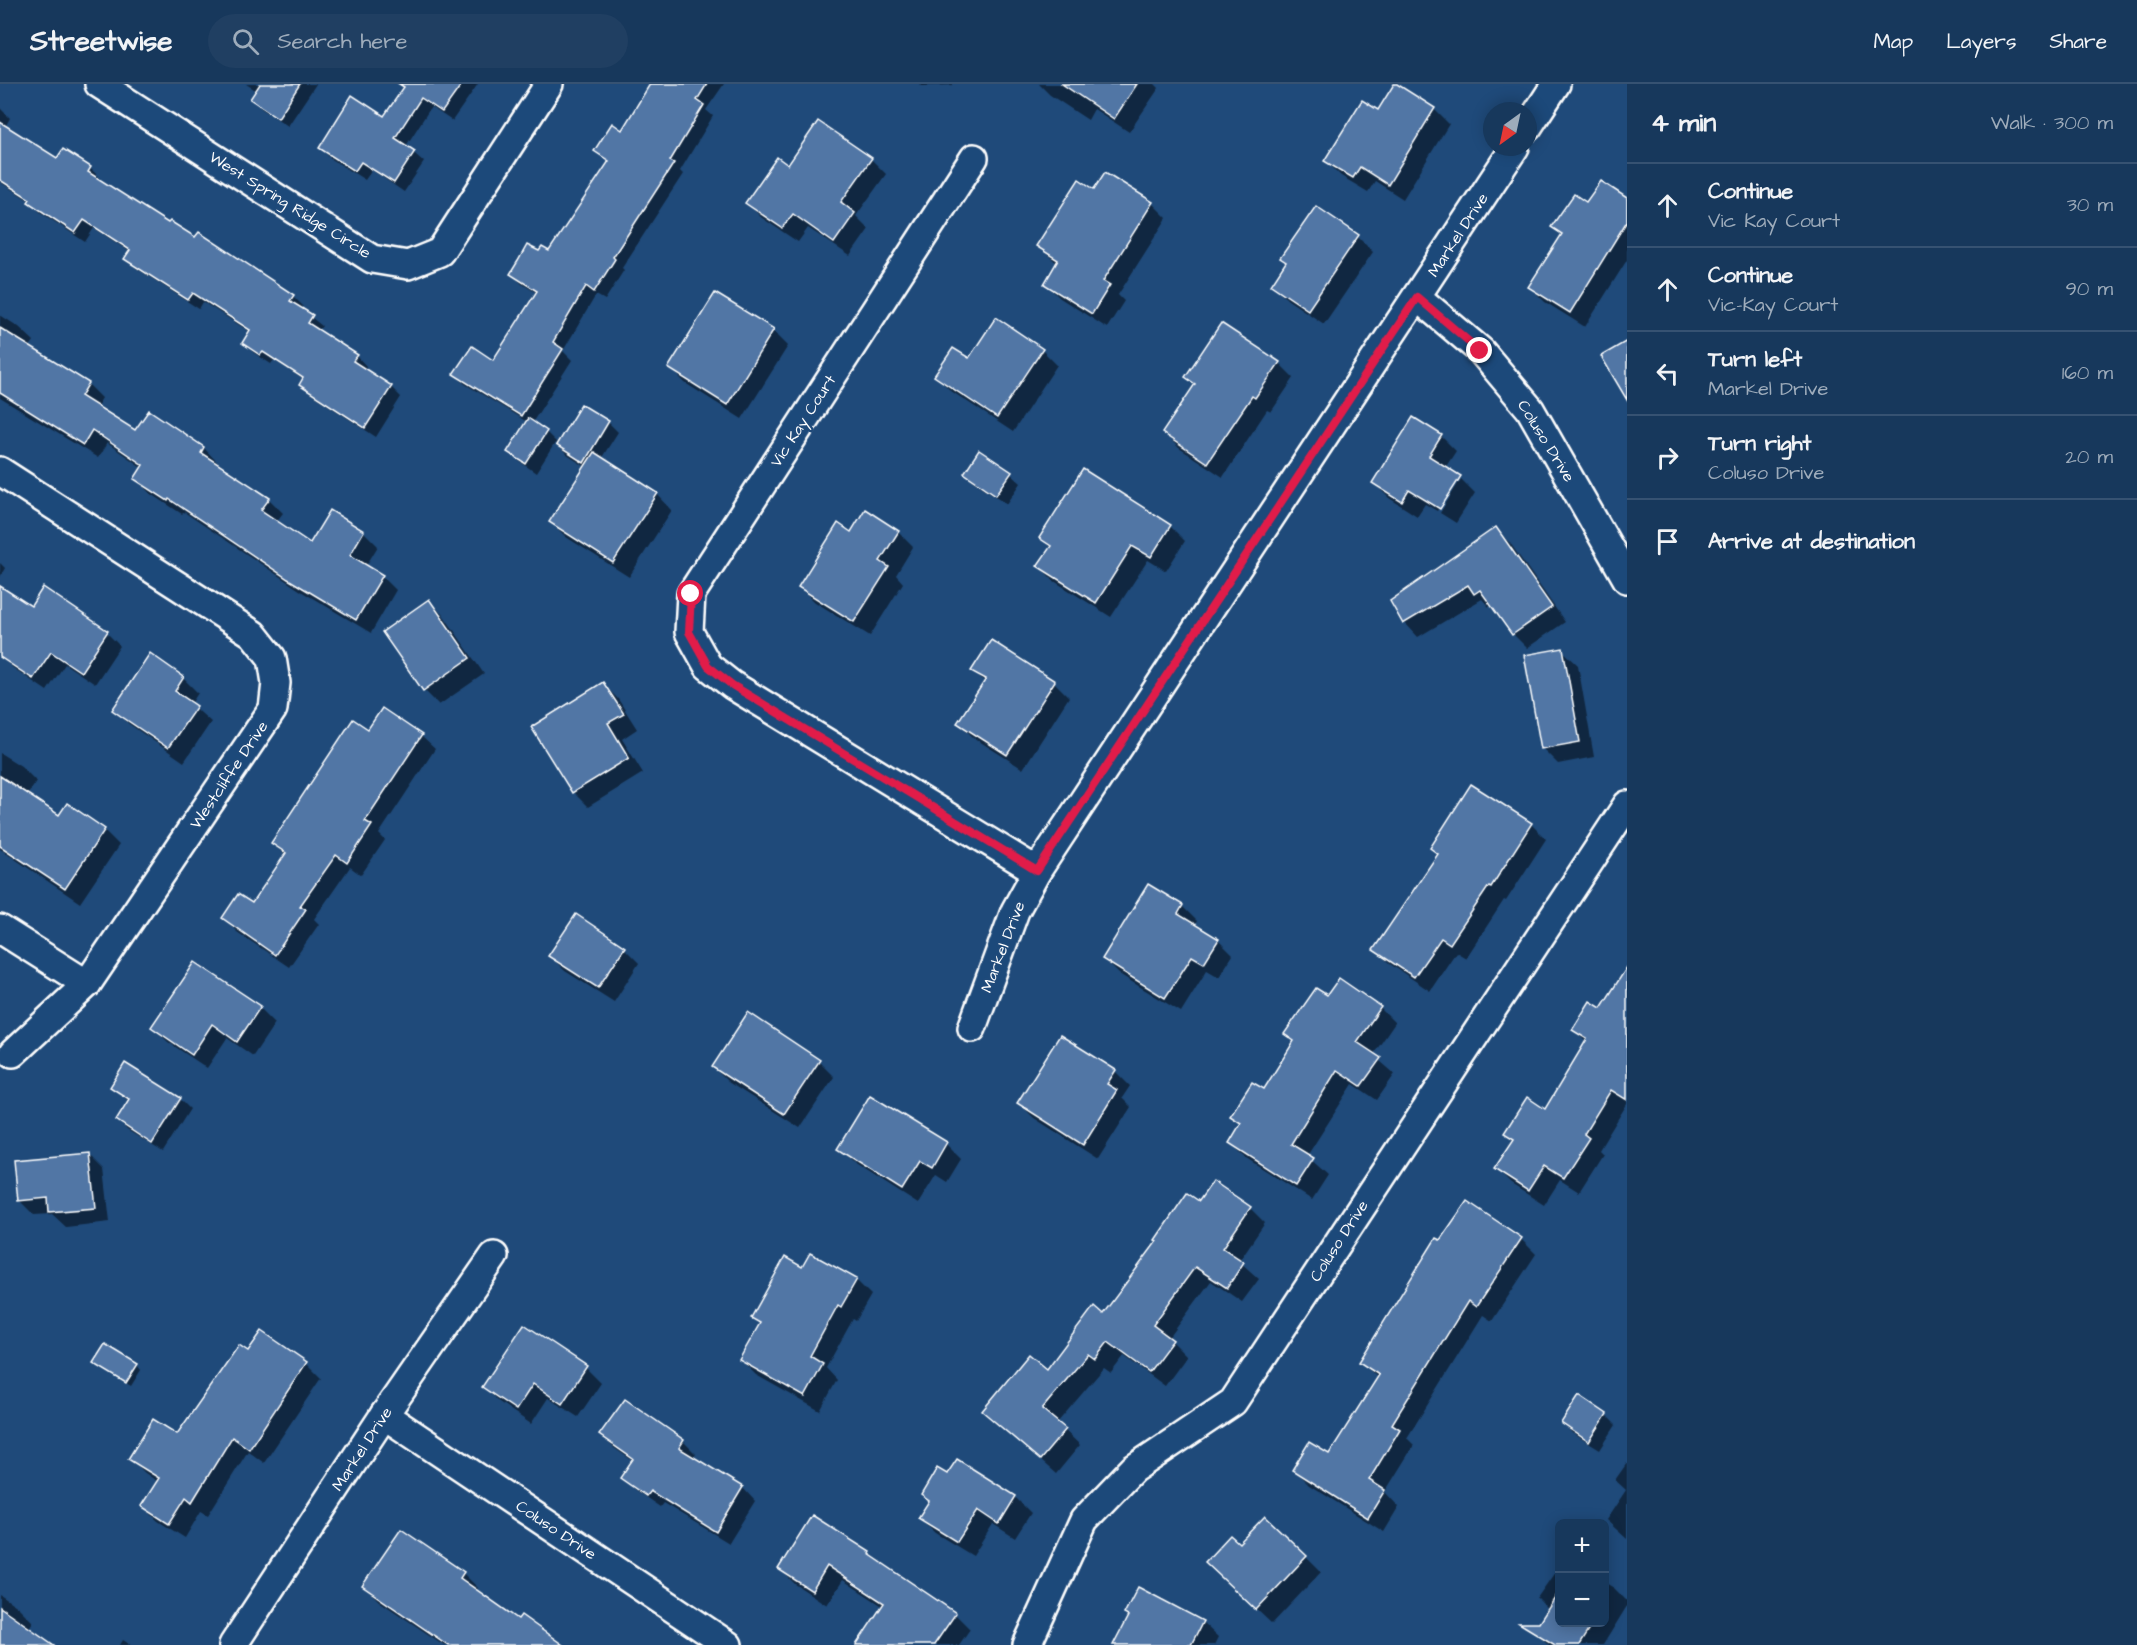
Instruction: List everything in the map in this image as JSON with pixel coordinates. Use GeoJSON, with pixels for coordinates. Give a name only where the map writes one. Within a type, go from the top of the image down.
{"type":"FeatureCollection","features":[{"type":"Feature","properties":{"kind":"street","name":"West Spring Ridge Circle"},"geometry":{"type":"LineString","coordinates":[[108,86],[372,259],[408,265],[440,252],[549,84]]}},
{"type":"Feature","properties":{"kind":"street"},"geometry":{"type":"LineString","coordinates":[[1537,113],[1556,84]]}},
{"type":"Feature","properties":{"kind":"street","name":"Markel Drive"},"geometry":{"type":"LineString","coordinates":[[972,1028],[1015,910],[1037,871],[1509,156]]}},
{"type":"Feature","properties":{"kind":"street","name":"Vic Kay Court"},"geometry":{"type":"LineString","coordinates":[[974,158],[691,594],[689,632],[708,666],[732,685],[1037,871]]}},
{"type":"Feature","properties":{"kind":"street","name":"Coluso Drive"},"geometry":{"type":"LineString","coordinates":[[1417,297],[1480,351],[1530,409],[1627,579]]}},
{"type":"Feature","properties":{"kind":"street","name":"Westcliffe Drive"},"geometry":{"type":"LineString","coordinates":[[0,471],[253,634],[272,658],[276,682],[273,709],[87,984],[13,1053]]}},
{"type":"Feature","properties":{"kind":"street","name":"Coluso Drive"},"geometry":{"type":"LineString","coordinates":[[1027,1645],[1084,1520],[1132,1469],[1233,1402],[1627,805]]}},
{"type":"Feature","properties":{"kind":"street"},"geometry":{"type":"LineString","coordinates":[[0,929],[87,984]]}},
{"type":"Feature","properties":{"kind":"street","name":"Markel Drive"},"geometry":{"type":"LineString","coordinates":[[233,1645],[384,1414],[494,1256]]}},
{"type":"Feature","properties":{"kind":"street","name":"Coluso Drive"},"geometry":{"type":"LineString","coordinates":[[384,1414],[728,1645]]}},
{"type":"Feature","properties":{"kind":"building"},"geometry":{"type":"Polygon","coordinates":[[[260,84],[300,84],[278,118],[250,99],[260,84]]]}},
{"type":"Feature","properties":{"kind":"building"},"geometry":{"type":"Polygon","coordinates":[[[399,84],[462,84],[442,112],[421,98],[395,138],[415,151],[394,183],[361,162],[355,171],[319,148],[352,95],[384,116],[404,87],[399,84]]]}},
{"type":"Feature","properties":{"kind":"building"},"geometry":{"type":"Polygon","coordinates":[[[650,84],[707,84],[697,100],[704,105],[670,161],[674,163],[613,257],[615,259],[594,292],[586,286],[553,342],[563,349],[521,416],[453,374],[472,346],[493,360],[537,291],[510,274],[527,245],[539,251],[542,247],[549,251],[609,161],[594,151],[612,123],[622,130],[650,84]]]}},
{"type":"Feature","properties":{"kind":"building"},"geometry":{"type":"Polygon","coordinates":[[[1062,84],[1137,84],[1114,119],[1062,84]]]}},
{"type":"Feature","properties":{"kind":"building"},"geometry":{"type":"Polygon","coordinates":[[[1394,84],[1435,108],[1388,185],[1360,167],[1353,178],[1324,161],[1362,100],[1378,110],[1394,84]]]}},
{"type":"Feature","properties":{"kind":"building"},"geometry":{"type":"Polygon","coordinates":[[[818,121],[872,158],[841,202],[855,213],[834,243],[793,214],[782,228],[745,203],[777,157],[788,165],[818,121]]]}},
{"type":"Feature","properties":{"kind":"building"},"geometry":{"type":"Polygon","coordinates":[[[0,122],[57,158],[63,149],[91,167],[88,172],[168,223],[170,221],[195,237],[199,232],[294,295],[290,301],[313,315],[308,323],[358,355],[353,361],[392,386],[365,428],[299,385],[303,378],[263,352],[260,355],[242,343],[250,330],[193,293],[188,300],[124,259],[130,250],[84,220],[75,233],[28,202],[30,199],[0,180],[0,122]]]}},
{"type":"Feature","properties":{"kind":"building"},"geometry":{"type":"Polygon","coordinates":[[[1105,172],[1153,202],[1103,281],[1110,285],[1092,314],[1044,284],[1058,260],[1036,246],[1079,179],[1094,189],[1105,172]]]}},
{"type":"Feature","properties":{"kind":"building"},"geometry":{"type":"Polygon","coordinates":[[[1601,181],[1627,198],[1627,221],[1570,313],[1528,287],[1562,234],[1551,227],[1574,194],[1586,202],[1601,181]]]}},
{"type":"Feature","properties":{"kind":"building"},"geometry":{"type":"Polygon","coordinates":[[[1316,206],[1359,235],[1308,310],[1271,285],[1286,262],[1280,258],[1316,206]]]}},
{"type":"Feature","properties":{"kind":"building"},"geometry":{"type":"Polygon","coordinates":[[[715,293],[774,329],[727,405],[668,368],[715,293]]]}},
{"type":"Feature","properties":{"kind":"building"},"geometry":{"type":"Polygon","coordinates":[[[996,317],[1043,349],[997,418],[934,376],[953,348],[969,358],[996,317]]]}},
{"type":"Feature","properties":{"kind":"building"},"geometry":{"type":"Polygon","coordinates":[[[1221,323],[1280,362],[1255,398],[1252,396],[1207,463],[1162,433],[1195,384],[1185,377],[1221,323]]]}},
{"type":"Feature","properties":{"kind":"building"},"geometry":{"type":"Polygon","coordinates":[[[0,328],[89,383],[81,396],[135,430],[149,410],[204,447],[201,453],[270,498],[261,510],[310,543],[330,510],[364,531],[350,555],[383,575],[356,620],[288,579],[169,499],[168,501],[134,479],[143,465],[92,430],[83,445],[0,393],[0,328]]]}},
{"type":"Feature","properties":{"kind":"building"},"geometry":{"type":"Polygon","coordinates":[[[1627,341],[1627,400],[1601,356],[1627,341]]]}},
{"type":"Feature","properties":{"kind":"building"},"geometry":{"type":"Polygon","coordinates":[[[581,404],[609,421],[584,463],[556,445],[581,404]]]}},
{"type":"Feature","properties":{"kind":"building"},"geometry":{"type":"Polygon","coordinates":[[[1413,417],[1442,435],[1429,456],[1461,476],[1440,509],[1409,490],[1402,502],[1372,483],[1413,417]]]}},
{"type":"Feature","properties":{"kind":"building"},"geometry":{"type":"Polygon","coordinates":[[[528,418],[547,431],[526,464],[507,452],[528,418]]]}},
{"type":"Feature","properties":{"kind":"building"},"geometry":{"type":"Polygon","coordinates":[[[979,450],[1012,472],[996,495],[964,473],[979,450]]]}},
{"type":"Feature","properties":{"kind":"building"},"geometry":{"type":"Polygon","coordinates":[[[594,452],[658,493],[613,563],[549,522],[594,452]]]}},
{"type":"Feature","properties":{"kind":"building"},"geometry":{"type":"Polygon","coordinates":[[[1083,469],[1171,525],[1151,557],[1132,546],[1096,603],[1037,566],[1051,546],[1039,538],[1083,469]]]}},
{"type":"Feature","properties":{"kind":"building"},"geometry":{"type":"Polygon","coordinates":[[[865,509],[899,531],[880,561],[889,567],[854,622],[798,587],[838,523],[851,532],[865,509]]]}},
{"type":"Feature","properties":{"kind":"building"},"geometry":{"type":"Polygon","coordinates":[[[1496,527],[1552,607],[1512,635],[1480,590],[1474,594],[1468,585],[1403,624],[1390,601],[1496,527]]]}},
{"type":"Feature","properties":{"kind":"building"},"geometry":{"type":"Polygon","coordinates":[[[0,586],[31,606],[43,587],[108,631],[81,672],[51,652],[33,679],[0,657],[0,586]]]}},
{"type":"Feature","properties":{"kind":"building"},"geometry":{"type":"Polygon","coordinates":[[[429,599],[470,658],[423,691],[382,632],[429,599]]]}},
{"type":"Feature","properties":{"kind":"building"},"geometry":{"type":"Polygon","coordinates":[[[991,640],[1055,681],[1007,755],[957,723],[986,679],[971,671],[991,640]]]}},
{"type":"Feature","properties":{"kind":"building"},"geometry":{"type":"Polygon","coordinates":[[[1563,648],[1580,742],[1541,749],[1524,655],[1563,648]]]}},
{"type":"Feature","properties":{"kind":"building"},"geometry":{"type":"Polygon","coordinates":[[[150,653],[184,677],[175,691],[197,706],[168,748],[112,710],[150,653]]]}},
{"type":"Feature","properties":{"kind":"building"},"geometry":{"type":"Polygon","coordinates":[[[603,682],[624,714],[608,723],[629,758],[572,793],[531,727],[603,682]]]}},
{"type":"Feature","properties":{"kind":"building"},"geometry":{"type":"Polygon","coordinates":[[[382,708],[422,735],[365,821],[372,825],[347,863],[336,855],[300,906],[306,909],[275,955],[222,918],[238,894],[252,903],[286,853],[271,843],[353,719],[368,729],[382,708]]]}},
{"type":"Feature","properties":{"kind":"building"},"geometry":{"type":"Polygon","coordinates":[[[0,776],[59,815],[67,803],[105,829],[65,889],[0,846],[0,776]]]}},
{"type":"Feature","properties":{"kind":"building"},"geometry":{"type":"Polygon","coordinates":[[[1471,784],[1532,823],[1491,887],[1489,886],[1450,944],[1441,938],[1414,977],[1373,950],[1438,854],[1430,848],[1471,784]]]}},
{"type":"Feature","properties":{"kind":"building"},"geometry":{"type":"Polygon","coordinates":[[[1148,884],[1183,905],[1178,914],[1219,939],[1204,963],[1192,956],[1165,998],[1102,959],[1148,884]]]}},
{"type":"Feature","properties":{"kind":"building"},"geometry":{"type":"Polygon","coordinates":[[[576,914],[625,947],[598,988],[548,956],[576,914]]]}},
{"type":"Feature","properties":{"kind":"building"},"geometry":{"type":"Polygon","coordinates":[[[195,962],[261,1006],[237,1042],[212,1024],[192,1055],[151,1027],[195,962]]]}},
{"type":"Feature","properties":{"kind":"building"},"geometry":{"type":"Polygon","coordinates":[[[1627,967],[1627,1100],[1611,1090],[1584,1134],[1589,1138],[1563,1178],[1544,1166],[1528,1191],[1494,1169],[1514,1139],[1504,1133],[1527,1097],[1545,1109],[1587,1039],[1572,1030],[1590,1001],[1601,1008],[1627,967]]]}},
{"type":"Feature","properties":{"kind":"building"},"geometry":{"type":"Polygon","coordinates":[[[1339,978],[1381,1007],[1357,1042],[1381,1058],[1361,1086],[1337,1070],[1291,1144],[1314,1158],[1296,1186],[1229,1143],[1241,1123],[1230,1116],[1252,1082],[1264,1089],[1294,1041],[1284,1034],[1316,988],[1327,995],[1339,978]]]}},
{"type":"Feature","properties":{"kind":"building"},"geometry":{"type":"Polygon","coordinates":[[[748,1012],[820,1060],[784,1114],[712,1067],[748,1012]]]}},
{"type":"Feature","properties":{"kind":"building"},"geometry":{"type":"Polygon","coordinates":[[[1060,1035],[1116,1070],[1107,1084],[1117,1090],[1083,1145],[1017,1103],[1060,1035]]]}},
{"type":"Feature","properties":{"kind":"building"},"geometry":{"type":"Polygon","coordinates":[[[125,1063],[181,1098],[152,1144],[116,1120],[129,1099],[110,1087],[125,1063]]]}},
{"type":"Feature","properties":{"kind":"building"},"geometry":{"type":"Polygon","coordinates":[[[870,1095],[947,1142],[932,1168],[920,1161],[902,1190],[837,1149],[870,1095]]]}},
{"type":"Feature","properties":{"kind":"building"},"geometry":{"type":"Polygon","coordinates":[[[90,1153],[96,1208],[49,1212],[48,1198],[18,1201],[14,1160],[90,1153]]]}},
{"type":"Feature","properties":{"kind":"building"},"geometry":{"type":"Polygon","coordinates":[[[1213,1181],[1251,1207],[1223,1248],[1244,1262],[1227,1288],[1195,1267],[1153,1325],[1173,1340],[1149,1372],[1108,1342],[1095,1359],[1088,1354],[1042,1409],[1066,1429],[1040,1460],[982,1411],[1029,1354],[1047,1369],[1094,1306],[1103,1314],[1157,1241],[1155,1240],[1187,1193],[1199,1201],[1213,1181]]]}},
{"type":"Feature","properties":{"kind":"building"},"geometry":{"type":"Polygon","coordinates":[[[1467,1201],[1522,1238],[1476,1307],[1468,1301],[1392,1424],[1400,1429],[1369,1480],[1385,1490],[1368,1518],[1292,1470],[1309,1442],[1329,1454],[1379,1375],[1359,1362],[1436,1238],[1440,1240],[1467,1201]]]}},
{"type":"Feature","properties":{"kind":"building"},"geometry":{"type":"Polygon","coordinates":[[[810,1253],[857,1279],[841,1307],[838,1305],[810,1356],[823,1364],[805,1397],[739,1360],[760,1323],[751,1318],[785,1257],[802,1267],[810,1253]]]}},
{"type":"Feature","properties":{"kind":"building"},"geometry":{"type":"Polygon","coordinates":[[[524,1324],[587,1366],[562,1404],[533,1384],[516,1410],[482,1387],[524,1324]]]}},
{"type":"Feature","properties":{"kind":"building"},"geometry":{"type":"Polygon","coordinates":[[[262,1331],[307,1362],[249,1449],[232,1437],[192,1502],[186,1497],[169,1524],[141,1506],[159,1478],[128,1459],[153,1419],[177,1434],[239,1345],[248,1351],[262,1331]]]}},
{"type":"Feature","properties":{"kind":"building"},"geometry":{"type":"Polygon","coordinates":[[[105,1344],[138,1364],[126,1383],[93,1363],[105,1344]]]}},
{"type":"Feature","properties":{"kind":"building"},"geometry":{"type":"Polygon","coordinates":[[[1579,1395],[1607,1414],[1589,1442],[1561,1423],[1579,1395]]]}},
{"type":"Feature","properties":{"kind":"building"},"geometry":{"type":"Polygon","coordinates":[[[625,1399],[684,1440],[679,1448],[743,1487],[716,1532],[650,1491],[646,1496],[620,1478],[633,1459],[599,1435],[625,1399]]]}},
{"type":"Feature","properties":{"kind":"building"},"geometry":{"type":"Polygon","coordinates":[[[957,1459],[1016,1496],[999,1524],[978,1510],[957,1542],[918,1518],[929,1501],[921,1495],[937,1468],[947,1474],[957,1459]]]}},
{"type":"Feature","properties":{"kind":"building"},"geometry":{"type":"Polygon","coordinates":[[[812,1515],[870,1552],[869,1554],[956,1613],[934,1645],[856,1645],[884,1603],[827,1566],[812,1591],[778,1569],[812,1515]]]}},
{"type":"Feature","properties":{"kind":"building"},"geometry":{"type":"Polygon","coordinates":[[[1265,1516],[1307,1556],[1256,1610],[1205,1562],[1230,1535],[1239,1543],[1265,1516]]]}},
{"type":"Feature","properties":{"kind":"building"},"geometry":{"type":"Polygon","coordinates":[[[401,1529],[464,1572],[460,1578],[518,1619],[521,1615],[563,1645],[448,1645],[362,1586],[401,1529]]]}},
{"type":"Feature","properties":{"kind":"building"},"geometry":{"type":"Polygon","coordinates":[[[1138,1587],[1203,1621],[1191,1645],[1113,1645],[1128,1616],[1124,1614],[1138,1587]]]}},
{"type":"Feature","properties":{"kind":"building"},"geometry":{"type":"Polygon","coordinates":[[[1555,1598],[1555,1627],[1590,1627],[1579,1645],[1555,1645],[1519,1623],[1539,1623],[1555,1598]]]}},
{"type":"Feature","properties":{"kind":"building"},"geometry":{"type":"Polygon","coordinates":[[[0,1607],[54,1645],[0,1645],[0,1607]]]}},
{"type":"Feature","properties":{"kind":"route"},"geometry":{"type":"LineString","coordinates":[[691,594],[689,632],[708,666],[732,685],[1037,871],[1417,297],[1480,351]]}}]}
